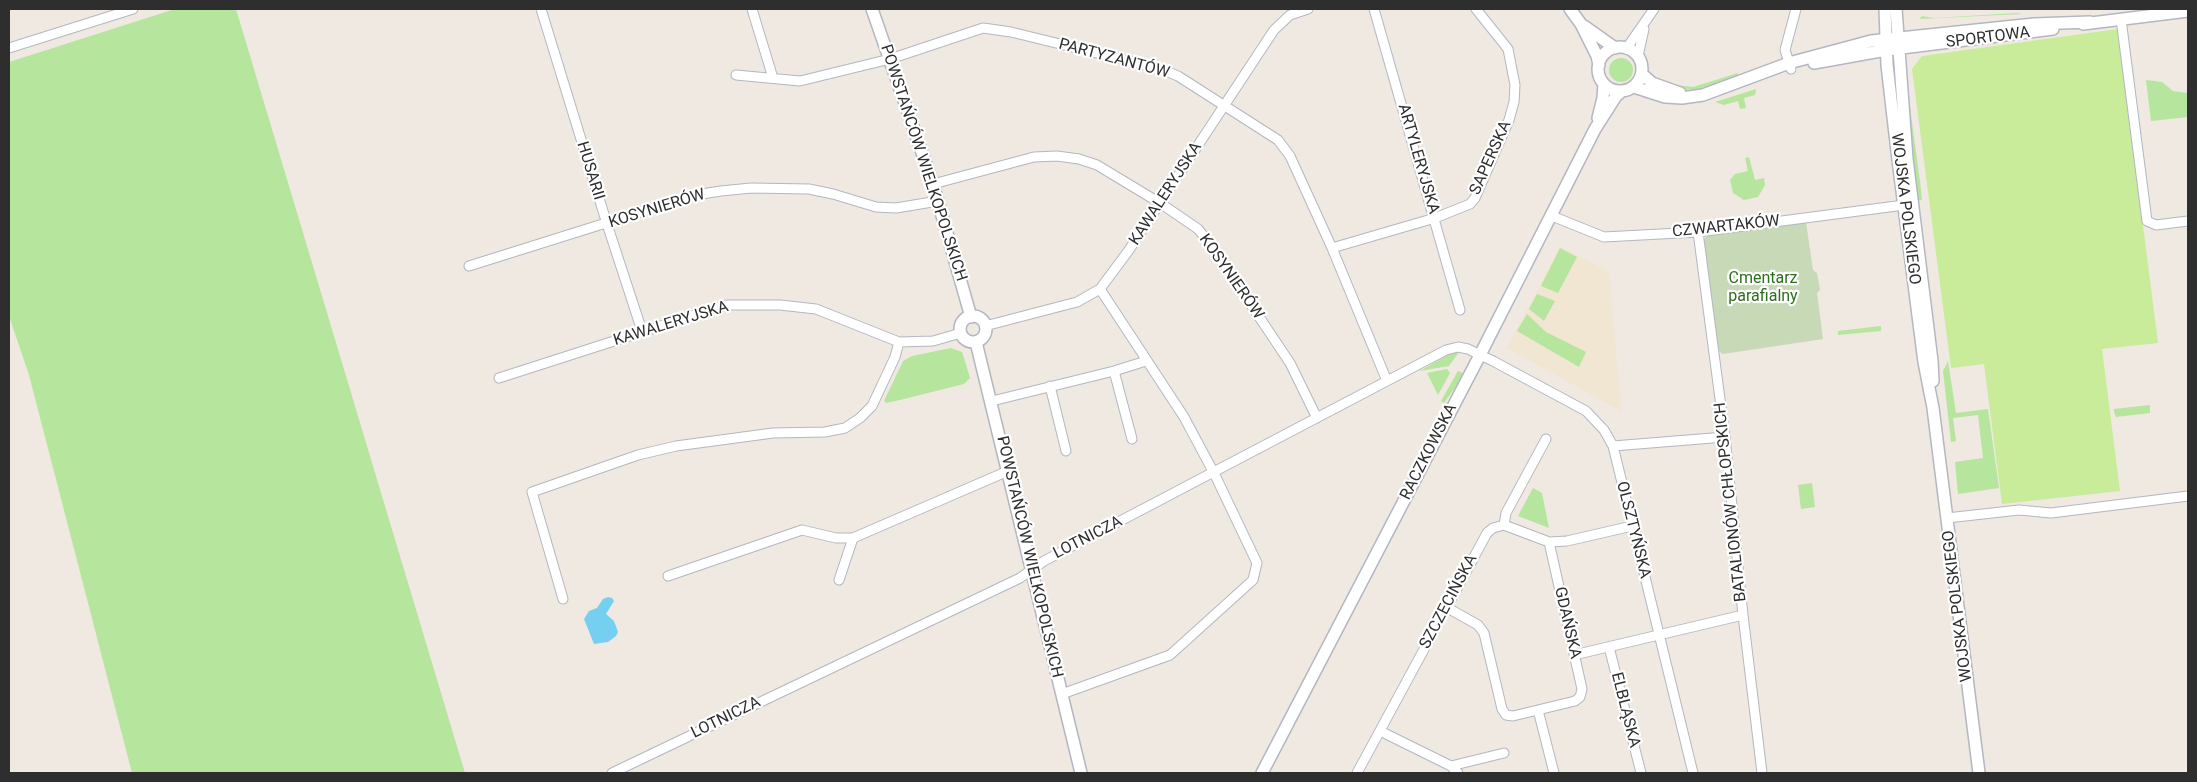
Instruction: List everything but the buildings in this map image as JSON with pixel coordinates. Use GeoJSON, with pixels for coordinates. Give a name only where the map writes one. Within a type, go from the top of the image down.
{"type":"FeatureCollection","features":[{"type":"Feature","properties":{"kind":"street"},"geometry":{"type":"LineString","coordinates":[[9,48],[133,9]]}},
{"type":"Feature","properties":{"kind":"street","name":"HUSARII"},"geometry":{"type":"LineString","coordinates":[[541,9],[606,224],[642,332]]}},
{"type":"Feature","properties":{"kind":"street"},"geometry":{"type":"LineString","coordinates":[[752,9],[773,78]]}},
{"type":"Feature","properties":{"kind":"street","name":"POWSTAŃCÓW WIELKOPOLSKICH"},"geometry":{"type":"LineString","coordinates":[[872,9],[933,184],[971,317]]}},
{"type":"Feature","properties":{"kind":"street","name":"KAWALERYJSKA"},"geometry":{"type":"LineString","coordinates":[[985,326],[1077,302],[1100,289],[1129,250],[1224,104],[1287,12],[1308,9]]}},
{"type":"Feature","properties":{"kind":"street","name":"ARTYLERYJSKA"},"geometry":{"type":"LineString","coordinates":[[1374,9],[1460,310]]}},
{"type":"Feature","properties":{"kind":"street","name":"SAPERSKA"},"geometry":{"type":"LineString","coordinates":[[1332,248],[1435,218],[1470,204],[1475,198],[1508,120],[1514,102],[1515,85],[1508,50],[1476,9]]}},
{"type":"Feature","properties":{"kind":"street"},"geometry":{"type":"LineString","coordinates":[[1570,9],[1581,24],[1597,56],[1600,78],[1609,88],[1622,91],[1634,87],[1642,74],[1638,56],[1646,22]]}},
{"type":"Feature","properties":{"kind":"street"},"geometry":{"type":"LineString","coordinates":[[1599,65],[1605,54],[1621,48],[1646,22],[1654,9]]}},
{"type":"Feature","properties":{"kind":"street"},"geometry":{"type":"LineString","coordinates":[[1790,66],[1786,45],[1796,9]]}},
{"type":"Feature","properties":{"kind":"street","name":"WOJSKA POLSKIEGO"},"geometry":{"type":"LineString","coordinates":[[1885,9],[1892,44],[1932,361],[1933,408]]}},
{"type":"Feature","properties":{"kind":"street","name":"WOJSKA POLSKIEGO"},"geometry":{"type":"LineString","coordinates":[[1896,9],[1892,44],[1904,205],[1924,362],[1933,408],[1978,773]]}},
{"type":"Feature","properties":{"kind":"street","name":"SPORTOWA"},"geometry":{"type":"LineString","coordinates":[[1634,87],[1666,97],[1682,98],[1703,95],[1790,66],[1892,44],[2034,24],[2090,22],[2188,11]]}},
{"type":"Feature","properties":{"kind":"street"},"geometry":{"type":"LineString","coordinates":[[2121,19],[2147,221],[2156,225],[2188,221]]}},
{"type":"Feature","properties":{"kind":"street"},"geometry":{"type":"LineString","coordinates":[[1581,24],[1638,56]]}},
{"type":"Feature","properties":{"kind":"street","name":"PARTYZANTÓW"},"geometry":{"type":"LineString","coordinates":[[736,76],[800,80],[890,59],[983,28],[996,29],[1158,68],[1178,76],[1278,140],[1290,156],[1332,248],[1387,380]]}},
{"type":"Feature","properties":{"kind":"street"},"geometry":{"type":"LineString","coordinates":[[1642,74],[1666,89],[1694,96]]}},
{"type":"Feature","properties":{"kind":"street","name":"RACZKOWSKA"},"geometry":{"type":"LineString","coordinates":[[1595,129],[1603,98],[1604,84]]}},
{"type":"Feature","properties":{"kind":"street","name":"RACZKOWSKA"},"geometry":{"type":"LineString","coordinates":[[1262,773],[1552,216],[1595,129],[1616,96],[1622,91]]}},
{"type":"Feature","properties":{"kind":"street","name":"KOSYNIERÓW"},"geometry":{"type":"LineString","coordinates":[[933,184],[1034,157],[1058,156],[1079,159],[1097,165],[1160,203],[1198,230],[1211,245],[1290,363],[1317,418]]}},
{"type":"Feature","properties":{"kind":"street","name":"KOSYNIERÓW"},"geometry":{"type":"LineString","coordinates":[[468,266],[695,195],[751,188],[809,188],[876,207],[896,208],[938,201]]}},
{"type":"Feature","properties":{"kind":"street","name":"CZWARTAKÓW"},"geometry":{"type":"LineString","coordinates":[[1552,216],[1604,237],[1698,232],[1904,205]]}},
{"type":"Feature","properties":{"kind":"street","name":"BATALIONÓW CHŁOPSKICH"},"geometry":{"type":"LineString","coordinates":[[1698,232],[1725,437],[1742,615],[1762,773]]}},
{"type":"Feature","properties":{"kind":"street"},"geometry":{"type":"LineString","coordinates":[[1062,694],[1170,655],[1252,580],[1256,569],[1255,556],[1184,416],[1100,289]]}},
{"type":"Feature","properties":{"kind":"street","name":"KAWALERYJSKA"},"geometry":{"type":"LineString","coordinates":[[499,378],[726,305],[780,305],[816,309],[899,342],[933,341],[961,333]]}},
{"type":"Feature","properties":{"kind":"street"},"geometry":{"type":"LineString","coordinates":[[971,317],[980,319],[985,326],[983,337],[976,342],[966,340],[961,333],[962,323],[971,317]]}},
{"type":"Feature","properties":{"kind":"street"},"geometry":{"type":"LineString","coordinates":[[563,599],[532,492],[638,455],[676,446],[773,433],[825,432],[845,428],[860,418],[872,406],[895,357],[899,342]]}},
{"type":"Feature","properties":{"kind":"street","name":"POWSTAŃCÓW WIELKOPOLSKICH"},"geometry":{"type":"LineString","coordinates":[[976,342],[992,401],[1080,773]]}},
{"type":"Feature","properties":{"kind":"street","name":"LOTNICZA"},"geometry":{"type":"LineString","coordinates":[[612,773],[1032,571],[1044,561],[1214,473],[1387,380],[1452,348],[1458,346],[1480,355]]}},
{"type":"Feature","properties":{"kind":"street","name":"OLSZTYŃSKA"},"geometry":{"type":"LineString","coordinates":[[1480,355],[1586,411],[1604,430],[1613,446],[1693,773]]}},
{"type":"Feature","properties":{"kind":"street"},"geometry":{"type":"LineString","coordinates":[[992,401],[1114,371],[1146,361]]}},
{"type":"Feature","properties":{"kind":"street"},"geometry":{"type":"LineString","coordinates":[[1114,371],[1132,439]]}},
{"type":"Feature","properties":{"kind":"street"},"geometry":{"type":"LineString","coordinates":[[1050,386],[1066,451]]}},
{"type":"Feature","properties":{"kind":"street"},"geometry":{"type":"LineString","coordinates":[[1613,446],[1725,437]]}},
{"type":"Feature","properties":{"kind":"street"},"geometry":{"type":"LineString","coordinates":[[1546,439],[1506,513],[1504,525],[1549,542],[1567,541],[1632,526]]}},
{"type":"Feature","properties":{"kind":"street"},"geometry":{"type":"LineString","coordinates":[[668,576],[802,530],[836,538],[853,538],[1008,471]]}},
{"type":"Feature","properties":{"kind":"street"},"geometry":{"type":"LineString","coordinates":[[1947,518],[2019,510],[2051,513],[2188,496]]}},
{"type":"Feature","properties":{"kind":"street","name":"SZCZECIŃSKA"},"geometry":{"type":"LineString","coordinates":[[1357,773],[1487,533],[1493,528],[1504,525]]}},
{"type":"Feature","properties":{"kind":"street"},"geometry":{"type":"LineString","coordinates":[[839,580],[853,538]]}},
{"type":"Feature","properties":{"kind":"street","name":"GDAŃSKA"},"geometry":{"type":"LineString","coordinates":[[1538,710],[1575,702],[1580,697],[1582,689],[1549,542]]}},
{"type":"Feature","properties":{"kind":"street"},"geometry":{"type":"LineString","coordinates":[[1446,607],[1478,625],[1484,633],[1502,708],[1506,715],[1513,716],[1538,710],[1554,773]]}},
{"type":"Feature","properties":{"kind":"street"},"geometry":{"type":"LineString","coordinates":[[1574,655],[1742,615]]}},
{"type":"Feature","properties":{"kind":"street","name":"ELBLĄSKA"},"geometry":{"type":"LineString","coordinates":[[1609,647],[1641,773]]}},
{"type":"Feature","properties":{"kind":"street"},"geometry":{"type":"LineString","coordinates":[[1380,731],[1451,766],[1458,773]]}},
{"type":"Feature","properties":{"kind":"street"},"geometry":{"type":"LineString","coordinates":[[1451,766],[1504,753]]}},
{"type":"Feature","properties":{"kind":"shaded area"},"geometry":{"type":"Polygon","coordinates":[[[1560,246],[1609,272],[1621,411],[1507,348],[1560,246]]]}},
{"type":"Feature","properties":{"kind":"green space"},"geometry":{"type":"Polygon","coordinates":[[[175,9],[236,9],[465,773],[132,773],[29,375],[9,316],[9,62],[175,9]]]}},
{"type":"Feature","properties":{"kind":"green space"},"geometry":{"type":"Polygon","coordinates":[[[2022,14],[1919,19],[1922,16],[1934,18],[2022,14]]]}},
{"type":"Feature","properties":{"kind":"green space"},"geometry":{"type":"Polygon","coordinates":[[[2118,29],[2158,343],[2102,349],[2120,491],[2002,504],[1984,364],[1951,368],[1912,69],[1922,56],[2118,29]]]}},
{"type":"Feature","properties":{"kind":"green space"},"geometry":{"type":"Polygon","coordinates":[[[1621,58],[1629,62],[1633,70],[1629,78],[1621,82],[1613,78],[1609,70],[1613,62],[1621,58]]]}},
{"type":"Feature","properties":{"kind":"green space"},"geometry":{"type":"Polygon","coordinates":[[[1905,71],[1922,200],[1917,201],[1905,71]]]}},
{"type":"Feature","properties":{"kind":"green space"},"geometry":{"type":"Polygon","coordinates":[[[1738,73],[1738,77],[1697,90],[1676,89],[1658,81],[1693,87],[1738,73]]]}},
{"type":"Feature","properties":{"kind":"green space"},"geometry":{"type":"Polygon","coordinates":[[[2146,80],[2162,82],[2173,91],[2188,93],[2188,117],[2151,121],[2146,80]]]}},
{"type":"Feature","properties":{"kind":"green space"},"geometry":{"type":"Polygon","coordinates":[[[1756,89],[1755,95],[1744,98],[1746,108],[1740,109],[1738,101],[1724,105],[1715,102],[1756,89]]]}},
{"type":"Feature","properties":{"kind":"green space"},"geometry":{"type":"Polygon","coordinates":[[[1749,157],[1755,180],[1764,178],[1765,185],[1758,197],[1744,200],[1733,193],[1730,180],[1735,174],[1748,171],[1745,158],[1749,157]]]}},
{"type":"Feature","properties":{"kind":"green space","name":"Cmentarz parafialny"},"geometry":{"type":"Polygon","coordinates":[[[1806,222],[1813,270],[1817,273],[1820,290],[1817,293],[1823,339],[1723,354],[1717,350],[1703,240],[1708,235],[1806,222]]]}},
{"type":"Feature","properties":{"kind":"green space"},"geometry":{"type":"Polygon","coordinates":[[[1560,248],[1577,257],[1558,293],[1541,286],[1560,248]]]}},
{"type":"Feature","properties":{"kind":"green space"},"geometry":{"type":"Polygon","coordinates":[[[1537,294],[1555,301],[1544,321],[1529,309],[1537,294]]]}},
{"type":"Feature","properties":{"kind":"green space"},"geometry":{"type":"Polygon","coordinates":[[[1527,314],[1546,332],[1586,352],[1579,367],[1517,331],[1527,314]]]}},
{"type":"Feature","properties":{"kind":"green space"},"geometry":{"type":"Polygon","coordinates":[[[1881,326],[1881,331],[1838,335],[1838,331],[1881,326]]]}},
{"type":"Feature","properties":{"kind":"green space"},"geometry":{"type":"Polygon","coordinates":[[[951,348],[962,352],[970,378],[964,384],[886,403],[884,401],[903,361],[912,356],[951,348]]]}},
{"type":"Feature","properties":{"kind":"green space"},"geometry":{"type":"Polygon","coordinates":[[[1459,352],[1449,366],[1420,371],[1449,354],[1459,352]]]}},
{"type":"Feature","properties":{"kind":"green space"},"geometry":{"type":"Polygon","coordinates":[[[1948,361],[1956,413],[1988,409],[1999,488],[1958,494],[1955,462],[1983,458],[1978,415],[1953,418],[1956,441],[1951,442],[1943,371],[1948,361]]]}},
{"type":"Feature","properties":{"kind":"green space"},"geometry":{"type":"Polygon","coordinates":[[[1447,369],[1450,373],[1438,395],[1427,373],[1447,369]]]}},
{"type":"Feature","properties":{"kind":"green space"},"geometry":{"type":"Polygon","coordinates":[[[1458,371],[1465,374],[1444,403],[1441,401],[1458,371]]]}},
{"type":"Feature","properties":{"kind":"green space"},"geometry":{"type":"Polygon","coordinates":[[[2150,405],[2150,413],[2116,417],[2114,412],[2114,409],[2150,405]]]}},
{"type":"Feature","properties":{"kind":"green space"},"geometry":{"type":"Polygon","coordinates":[[[1812,483],[1815,507],[1801,509],[1798,485],[1812,483]]]}},
{"type":"Feature","properties":{"kind":"green space"},"geometry":{"type":"Polygon","coordinates":[[[1533,488],[1542,493],[1549,528],[1518,516],[1533,488]]]}},
{"type":"Feature","properties":{"kind":"water"},"geometry":{"type":"Polygon","coordinates":[[[608,597],[614,601],[606,614],[614,621],[618,632],[608,642],[594,644],[584,619],[589,611],[597,608],[603,599],[608,597]]]}}]}
